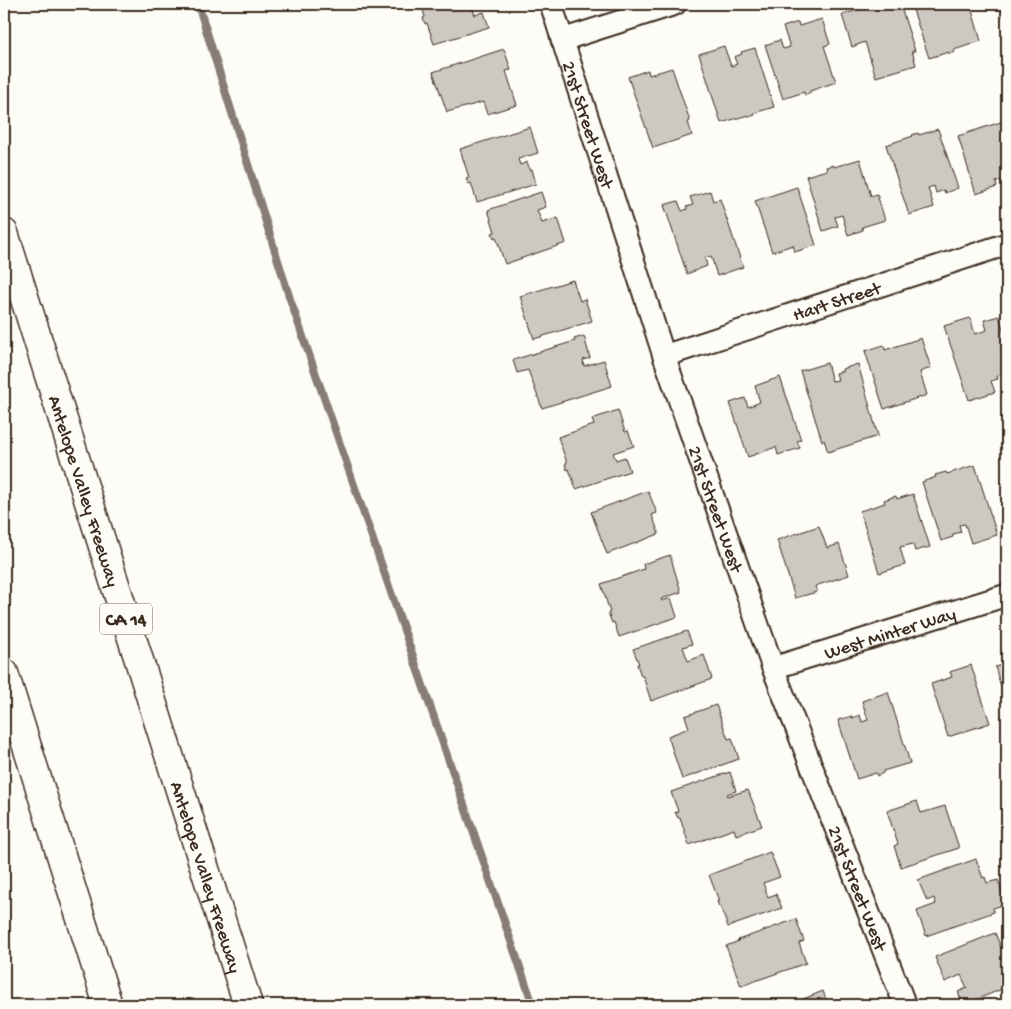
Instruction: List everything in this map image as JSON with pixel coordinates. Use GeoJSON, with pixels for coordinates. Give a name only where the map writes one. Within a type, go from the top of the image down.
{"type":"FeatureCollection","features":[{"type":"Feature","properties":{"kind":"highway","name":"Antelope Valley Freeway"},"geometry":{"type":"LineString","coordinates":[[4,233],[248,1005]]}},
{"type":"Feature","properties":{"kind":"highway"},"geometry":{"type":"LineString","coordinates":[[4,672],[108,1005]]}},
{"type":"Feature","properties":{"kind":"street","name":"21st Street West"},"geometry":{"type":"LineString","coordinates":[[551,4],[664,356],[773,668],[905,1005]]}},
{"type":"Feature","properties":{"kind":"street"},"geometry":{"type":"LineString","coordinates":[[562,40],[675,4]]}},
{"type":"Feature","properties":{"kind":"street","name":"Hart Street"},"geometry":{"type":"LineString","coordinates":[[664,356],[1007,244]]}},
{"type":"Feature","properties":{"kind":"street","name":"West Minter Way"},"geometry":{"type":"LineString","coordinates":[[773,668],[1007,595]]}},
{"type":"Feature","properties":{"kind":"building"},"geometry":{"type":"Polygon","coordinates":[[[421,4],[471,4],[475,15],[484,12],[489,27],[434,44],[427,23],[425,24],[423,18],[425,17],[421,4]]]}},
{"type":"Feature","properties":{"kind":"building"},"geometry":{"type":"Polygon","coordinates":[[[876,4],[900,4],[915,51],[912,51],[916,65],[876,77],[865,42],[852,47],[842,15],[876,4]]]}},
{"type":"Feature","properties":{"kind":"building"},"geometry":{"type":"Polygon","coordinates":[[[911,4],[970,4],[981,41],[954,50],[955,52],[949,54],[949,52],[929,58],[911,4]]]}},
{"type":"Feature","properties":{"kind":"building"},"geometry":{"type":"Polygon","coordinates":[[[1000,4],[1007,4],[1007,28],[1000,4]]]}},
{"type":"Feature","properties":{"kind":"building"},"geometry":{"type":"Polygon","coordinates":[[[822,19],[830,44],[824,46],[836,82],[810,91],[810,93],[805,95],[804,92],[783,99],[765,45],[780,40],[783,49],[790,47],[783,27],[798,22],[799,26],[822,19]]]}},
{"type":"Feature","properties":{"kind":"building"},"geometry":{"type":"Polygon","coordinates":[[[724,46],[731,66],[737,64],[734,57],[742,54],[741,52],[755,48],[774,107],[754,113],[755,115],[749,117],[748,115],[721,123],[699,54],[724,46]]]}},
{"type":"Feature","properties":{"kind":"building"},"geometry":{"type":"Polygon","coordinates":[[[504,49],[511,70],[506,71],[517,105],[487,114],[483,102],[447,112],[433,72],[504,49]]]}},
{"type":"Feature","properties":{"kind":"building"},"geometry":{"type":"Polygon","coordinates":[[[672,68],[690,121],[688,122],[692,135],[653,148],[628,77],[648,70],[649,75],[672,68]]]}},
{"type":"Feature","properties":{"kind":"building"},"geometry":{"type":"Polygon","coordinates":[[[1001,122],[1007,143],[1007,179],[996,182],[997,187],[976,194],[958,136],[1001,122]]]}},
{"type":"Feature","properties":{"kind":"building"},"geometry":{"type":"Polygon","coordinates":[[[530,127],[538,153],[518,159],[520,165],[527,162],[530,170],[532,169],[536,184],[477,202],[471,183],[468,184],[466,178],[469,178],[460,149],[530,127]]]}},
{"type":"Feature","properties":{"kind":"building"},"geometry":{"type":"Polygon","coordinates":[[[938,129],[958,188],[945,193],[944,190],[936,193],[934,186],[928,188],[934,207],[909,215],[886,145],[918,133],[919,135],[938,129]]]}},
{"type":"Feature","properties":{"kind":"building"},"geometry":{"type":"Polygon","coordinates":[[[860,159],[871,196],[877,194],[885,220],[862,227],[863,230],[848,235],[842,215],[835,217],[838,226],[823,231],[806,176],[827,170],[826,167],[833,165],[834,167],[860,159]]]}},
{"type":"Feature","properties":{"kind":"building"},"geometry":{"type":"Polygon","coordinates":[[[797,187],[816,245],[795,252],[793,245],[772,252],[755,201],[797,187]]]}},
{"type":"Feature","properties":{"kind":"building"},"geometry":{"type":"Polygon","coordinates":[[[710,191],[713,201],[720,199],[743,267],[717,276],[711,256],[705,258],[707,266],[687,274],[664,205],[678,201],[682,211],[687,209],[686,207],[693,205],[690,197],[710,191]]]}},
{"type":"Feature","properties":{"kind":"building"},"geometry":{"type":"Polygon","coordinates":[[[541,192],[546,207],[537,210],[542,223],[558,218],[566,243],[505,264],[496,237],[494,238],[492,233],[495,232],[488,210],[541,192]]]}},
{"type":"Feature","properties":{"kind":"building"},"geometry":{"type":"Polygon","coordinates":[[[573,280],[580,301],[585,299],[592,321],[534,339],[520,296],[573,280]]]}},
{"type":"Feature","properties":{"kind":"building"},"geometry":{"type":"Polygon","coordinates":[[[999,316],[1007,341],[1007,373],[997,376],[998,379],[991,381],[995,392],[969,400],[944,326],[970,318],[975,334],[987,330],[984,320],[999,316]]]}},
{"type":"Feature","properties":{"kind":"building"},"geometry":{"type":"Polygon","coordinates":[[[584,336],[590,358],[583,360],[584,366],[604,360],[612,386],[542,408],[528,370],[517,373],[513,360],[575,341],[574,339],[584,336]]]}},
{"type":"Feature","properties":{"kind":"building"},"geometry":{"type":"Polygon","coordinates":[[[921,338],[931,368],[920,372],[927,395],[884,409],[865,351],[884,345],[885,350],[921,338]]]}},
{"type":"Feature","properties":{"kind":"building"},"geometry":{"type":"Polygon","coordinates":[[[827,363],[832,381],[838,380],[836,373],[843,371],[842,369],[858,364],[878,436],[828,452],[824,440],[822,441],[800,371],[827,363]]]}},
{"type":"Feature","properties":{"kind":"building"},"geometry":{"type":"Polygon","coordinates":[[[780,377],[801,440],[797,441],[800,448],[778,455],[776,447],[748,457],[730,403],[745,398],[748,407],[760,402],[755,386],[780,377]]]}},
{"type":"Feature","properties":{"kind":"building"},"geometry":{"type":"Polygon","coordinates":[[[618,410],[625,432],[628,431],[634,446],[613,453],[616,460],[625,457],[630,471],[576,489],[569,469],[567,470],[565,464],[567,463],[558,437],[594,425],[592,419],[618,410]]]}},
{"type":"Feature","properties":{"kind":"building"},"geometry":{"type":"Polygon","coordinates":[[[975,465],[997,535],[971,543],[965,524],[959,525],[961,532],[941,541],[922,482],[936,477],[935,475],[946,472],[947,474],[975,465]]]}},
{"type":"Feature","properties":{"kind":"building"},"geometry":{"type":"Polygon","coordinates":[[[648,491],[657,513],[652,515],[659,534],[607,554],[591,512],[648,491]]]}},
{"type":"Feature","properties":{"kind":"building"},"geometry":{"type":"Polygon","coordinates":[[[913,494],[930,547],[915,551],[913,544],[900,547],[905,565],[879,573],[860,511],[885,503],[884,500],[896,496],[897,499],[913,494]]]}},
{"type":"Feature","properties":{"kind":"building"},"geometry":{"type":"Polygon","coordinates":[[[819,526],[827,548],[839,544],[849,575],[815,586],[817,592],[795,598],[777,540],[819,526]]]}},
{"type":"Feature","properties":{"kind":"building"},"geometry":{"type":"Polygon","coordinates":[[[670,555],[681,592],[661,599],[662,601],[671,598],[677,617],[619,637],[614,622],[612,623],[608,613],[610,612],[601,584],[644,569],[643,564],[670,555]]]}},
{"type":"Feature","properties":{"kind":"building"},"geometry":{"type":"Polygon","coordinates":[[[687,631],[692,644],[683,647],[688,661],[704,655],[712,679],[651,701],[633,649],[687,631]]]}},
{"type":"Feature","properties":{"kind":"building"},"geometry":{"type":"Polygon","coordinates":[[[1007,663],[1007,706],[995,667],[1007,663]]]}},
{"type":"Feature","properties":{"kind":"building"},"geometry":{"type":"Polygon","coordinates":[[[971,665],[990,723],[948,737],[931,684],[952,677],[950,672],[971,665]]]}},
{"type":"Feature","properties":{"kind":"building"},"geometry":{"type":"Polygon","coordinates":[[[888,692],[910,763],[883,771],[883,773],[877,776],[876,773],[857,779],[838,720],[860,715],[862,722],[868,720],[862,701],[888,692]]]}},
{"type":"Feature","properties":{"kind":"building"},"geometry":{"type":"Polygon","coordinates":[[[716,705],[728,739],[732,738],[739,759],[682,779],[668,736],[689,728],[685,716],[716,705]]]}},
{"type":"Feature","properties":{"kind":"building"},"geometry":{"type":"Polygon","coordinates":[[[730,772],[736,791],[727,794],[728,796],[748,790],[762,826],[736,835],[734,829],[689,845],[680,817],[678,818],[675,812],[678,811],[671,792],[730,772]]]}},
{"type":"Feature","properties":{"kind":"building"},"geometry":{"type":"Polygon","coordinates":[[[917,801],[921,813],[945,806],[959,848],[901,867],[894,846],[898,844],[887,811],[917,801]]]}},
{"type":"Feature","properties":{"kind":"building"},"geometry":{"type":"Polygon","coordinates":[[[770,852],[780,877],[763,883],[768,897],[776,894],[782,908],[728,927],[719,907],[717,901],[719,901],[709,875],[770,852]]]}},
{"type":"Feature","properties":{"kind":"building"},"geometry":{"type":"Polygon","coordinates":[[[976,859],[983,878],[985,877],[987,883],[998,880],[1006,904],[993,908],[994,912],[926,936],[917,911],[936,904],[934,898],[927,901],[918,880],[976,859]]]}},
{"type":"Feature","properties":{"kind":"building"},"geometry":{"type":"Polygon","coordinates":[[[796,919],[804,941],[799,943],[806,963],[741,986],[726,946],[796,919]]]}},
{"type":"Feature","properties":{"kind":"building"},"geometry":{"type":"Polygon","coordinates":[[[995,933],[1005,957],[1007,956],[1007,987],[963,1005],[958,992],[967,988],[961,975],[945,982],[935,957],[995,933]]]}},
{"type":"Feature","properties":{"kind":"building"},"geometry":{"type":"Polygon","coordinates":[[[823,991],[828,1005],[797,1005],[796,1002],[823,991]]]}},
{"type":"Feature","properties":{"kind":"waterway"},"geometry":{"type":"LineString","coordinates":[[198,4],[290,299],[533,1005]]}}]}
